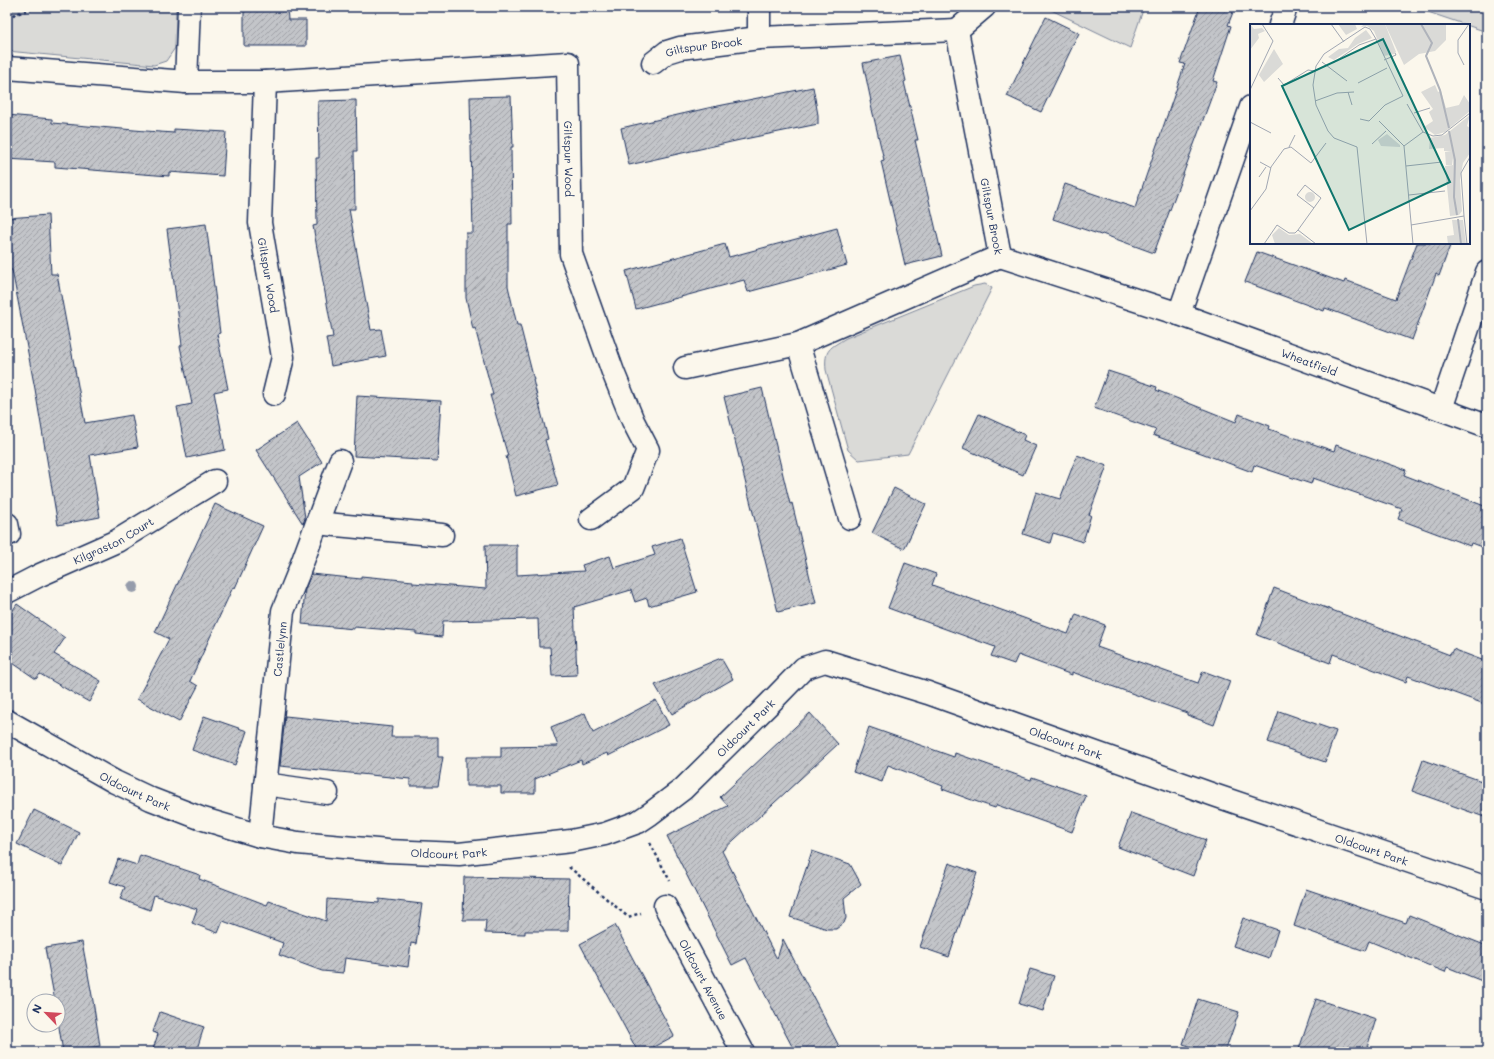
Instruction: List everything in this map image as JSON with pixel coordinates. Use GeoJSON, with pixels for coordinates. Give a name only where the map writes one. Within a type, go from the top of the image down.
{"type":"FeatureCollection","features":[{"type":"Feature","properties":{"kind":"street"},"geometry":{"type":"LineString","coordinates":[[186,82],[189,7]]}},
{"type":"Feature","properties":{"kind":"street","name":"Giltspur Brook"},"geometry":{"type":"LineString","coordinates":[[759,7],[759,38]]}},
{"type":"Feature","properties":{"kind":"street"},"geometry":{"type":"LineString","coordinates":[[958,30],[984,7]]}},
{"type":"Feature","properties":{"kind":"street"},"geometry":{"type":"LineString","coordinates":[[1280,24],[1286,7]]}},
{"type":"Feature","properties":{"kind":"street","name":"Giltspur Brook"},"geometry":{"type":"LineString","coordinates":[[653,63],[667,52],[680,48],[759,38],[958,30],[1000,256],[798,344],[685,368]]}},
{"type":"Feature","properties":{"kind":"street","name":"Giltspur Wood"},"geometry":{"type":"LineString","coordinates":[[7,68],[186,82],[264,82],[568,63],[571,254],[613,372],[633,421],[648,450],[633,488],[591,519]]}},
{"type":"Feature","properties":{"kind":"street","name":"Giltspur Wood"},"geometry":{"type":"LineString","coordinates":[[264,82],[260,224],[283,357],[274,394]]}},
{"type":"Feature","properties":{"kind":"street"},"geometry":{"type":"LineString","coordinates":[[1179,314],[1250,110]]}},
{"type":"Feature","properties":{"kind":"street","name":"Wheatfield"},"geometry":{"type":"LineString","coordinates":[[1000,256],[1179,314],[1487,426]]}},
{"type":"Feature","properties":{"kind":"street"},"geometry":{"type":"LineString","coordinates":[[1441,409],[1487,272]]}},
{"type":"Feature","properties":{"kind":"street"},"geometry":{"type":"LineString","coordinates":[[798,344],[850,518]]}},
{"type":"Feature","properties":{"kind":"street","name":"Castlelynn"},"geometry":{"type":"LineString","coordinates":[[260,836],[283,611],[340,461]]}},
{"type":"Feature","properties":{"kind":"street","name":"Kilgraston Court"},"geometry":{"type":"LineString","coordinates":[[7,592],[40,575],[117,541],[216,481]]}},
{"type":"Feature","properties":{"kind":"street"},"geometry":{"type":"LineString","coordinates":[[318,520],[326,524],[442,535]]}},
{"type":"Feature","properties":{"kind":"street","name":"Oldcourt Park"},"geometry":{"type":"LineString","coordinates":[[7,721],[115,782],[151,799],[200,818],[260,836],[298,843],[364,850],[458,854],[561,842],[605,834],[638,822],[683,789],[804,668],[825,661],[928,693],[1214,795],[1487,888]]}},
{"type":"Feature","properties":{"kind":"street"},"geometry":{"type":"LineString","coordinates":[[265,784],[327,793]]}},
{"type":"Feature","properties":{"kind":"street","name":"Oldcourt Avenue"},"geometry":{"type":"LineString","coordinates":[[665,906],[743,1052]]}},
{"type":"Feature","properties":{"kind":"path"},"geometry":{"type":"LineString","coordinates":[[7,17],[36,7]]}},
{"type":"Feature","properties":{"kind":"path"},"geometry":{"type":"LineString","coordinates":[[561,842],[568,866],[628,917],[665,906],[674,889],[638,822]]}},
{"type":"Feature","properties":{"kind":"shaded area"},"geometry":{"type":"Polygon","coordinates":[[[7,7],[176,7],[175,48],[166,61],[154,65],[7,51],[7,7]]]}},
{"type":"Feature","properties":{"kind":"shaded area"},"geometry":{"type":"Polygon","coordinates":[[[1045,7],[1144,7],[1130,48],[1045,7]]]}},
{"type":"Feature","properties":{"kind":"shaded area"},"geometry":{"type":"Polygon","coordinates":[[[1413,7],[1487,7],[1487,32],[1470,26],[1470,24],[1463,24],[1413,7]]]}},
{"type":"Feature","properties":{"kind":"shaded area"},"geometry":{"type":"Polygon","coordinates":[[[985,284],[992,288],[908,454],[859,460],[848,450],[826,370],[826,358],[829,350],[846,338],[974,286],[985,284]]]}},
{"type":"Feature","properties":{"kind":"building"},"geometry":{"type":"Polygon","coordinates":[[[244,7],[287,7],[288,20],[306,20],[306,46],[244,46],[244,7]]]}},
{"type":"Feature","properties":{"kind":"building"},"geometry":{"type":"Polygon","coordinates":[[[1200,7],[1235,7],[1228,25],[1231,26],[1213,81],[1217,82],[1154,253],[1102,234],[1101,235],[1053,219],[1065,184],[1135,208],[1185,64],[1180,63],[1200,7]]]}},
{"type":"Feature","properties":{"kind":"building"},"geometry":{"type":"Polygon","coordinates":[[[1046,17],[1079,33],[1041,112],[1007,96],[1046,17]]]}},
{"type":"Feature","properties":{"kind":"building"},"geometry":{"type":"Polygon","coordinates":[[[900,56],[906,81],[904,82],[918,140],[915,140],[942,256],[905,265],[881,161],[884,160],[863,63],[900,56]]]}},
{"type":"Feature","properties":{"kind":"building"},"geometry":{"type":"Polygon","coordinates":[[[813,87],[818,115],[818,124],[629,165],[621,128],[708,108],[813,87]]]}},
{"type":"Feature","properties":{"kind":"building"},"geometry":{"type":"Polygon","coordinates":[[[511,96],[513,147],[511,147],[512,224],[508,224],[508,286],[517,325],[520,325],[534,380],[548,439],[545,440],[558,485],[516,496],[506,456],[508,456],[490,395],[493,395],[475,328],[473,329],[466,298],[466,233],[473,233],[470,97],[511,96]]]}},
{"type":"Feature","properties":{"kind":"building"},"geometry":{"type":"Polygon","coordinates":[[[356,100],[357,151],[354,151],[355,209],[349,209],[371,330],[381,329],[386,356],[331,366],[326,338],[333,337],[313,226],[317,225],[316,158],[319,158],[318,101],[356,100]]]}},
{"type":"Feature","properties":{"kind":"building"},"geometry":{"type":"Polygon","coordinates":[[[7,115],[52,119],[52,123],[146,131],[174,133],[174,129],[226,132],[223,176],[169,172],[169,176],[117,172],[55,167],[55,162],[7,159],[7,115]]]}},
{"type":"Feature","properties":{"kind":"building"},"geometry":{"type":"Polygon","coordinates":[[[48,215],[51,274],[57,274],[85,423],[132,415],[138,447],[90,455],[100,517],[58,525],[35,389],[12,270],[8,270],[7,256],[7,218],[48,215]]]}},
{"type":"Feature","properties":{"kind":"building"},"geometry":{"type":"Polygon","coordinates":[[[206,224],[220,333],[217,334],[228,389],[214,392],[225,450],[187,458],[177,407],[192,404],[180,346],[182,345],[167,229],[206,224]]]}},
{"type":"Feature","properties":{"kind":"building"},"geometry":{"type":"Polygon","coordinates":[[[837,228],[847,265],[748,292],[744,280],[636,309],[626,271],[725,244],[729,257],[837,228]]]}},
{"type":"Feature","properties":{"kind":"building"},"geometry":{"type":"Polygon","coordinates":[[[1417,244],[1451,244],[1439,276],[1436,274],[1412,340],[1325,308],[1324,311],[1245,282],[1257,252],[1344,283],[1345,280],[1396,299],[1417,244]]]}},
{"type":"Feature","properties":{"kind":"building"},"geometry":{"type":"Polygon","coordinates":[[[1108,371],[1157,387],[1156,390],[1236,422],[1239,414],[1270,426],[1269,429],[1334,451],[1336,445],[1406,470],[1404,475],[1487,507],[1487,549],[1471,543],[1470,546],[1398,519],[1402,509],[1313,478],[1311,484],[1254,465],[1252,472],[1153,435],[1156,430],[1094,408],[1108,371]]]}},
{"type":"Feature","properties":{"kind":"building"},"geometry":{"type":"Polygon","coordinates":[[[762,388],[816,603],[778,612],[724,397],[762,388]]]}},
{"type":"Feature","properties":{"kind":"building"},"geometry":{"type":"Polygon","coordinates":[[[357,396],[441,401],[437,461],[354,456],[357,396]]]}},
{"type":"Feature","properties":{"kind":"building"},"geometry":{"type":"Polygon","coordinates":[[[979,414],[1025,435],[1023,440],[1036,446],[1023,475],[963,448],[979,414]]]}},
{"type":"Feature","properties":{"kind":"building"},"geometry":{"type":"Polygon","coordinates":[[[297,423],[322,462],[299,477],[305,518],[303,524],[256,450],[297,423]]]}},
{"type":"Feature","properties":{"kind":"building"},"geometry":{"type":"Polygon","coordinates":[[[1077,455],[1107,466],[1089,515],[1091,515],[1083,542],[1053,533],[1050,543],[1023,534],[1036,492],[1060,499],[1077,455]]]}},
{"type":"Feature","properties":{"kind":"building"},"geometry":{"type":"Polygon","coordinates":[[[894,488],[926,504],[904,549],[872,533],[894,488]]]}},
{"type":"Feature","properties":{"kind":"building"},"geometry":{"type":"Polygon","coordinates":[[[215,504],[263,526],[190,681],[198,686],[179,722],[137,699],[169,639],[155,632],[215,504]]]}},
{"type":"Feature","properties":{"kind":"building"},"geometry":{"type":"Polygon","coordinates":[[[680,538],[697,592],[649,606],[647,598],[635,602],[631,590],[574,607],[577,675],[552,676],[550,647],[539,647],[538,619],[443,621],[442,637],[416,634],[416,632],[354,627],[354,629],[302,624],[305,589],[311,574],[361,579],[361,576],[413,581],[413,583],[486,589],[485,545],[517,545],[517,575],[584,571],[582,565],[610,556],[614,568],[655,555],[652,547],[680,538]]]}},
{"type":"Feature","properties":{"kind":"building"},"geometry":{"type":"Polygon","coordinates":[[[905,563],[936,574],[932,585],[1068,634],[1076,614],[1105,625],[1097,647],[1198,683],[1203,671],[1230,681],[1214,725],[1187,715],[1187,713],[1072,672],[1072,675],[1018,655],[1014,664],[991,656],[995,647],[888,608],[905,563]]]}},
{"type":"Feature","properties":{"kind":"building"},"geometry":{"type":"Polygon","coordinates":[[[1274,588],[1450,655],[1453,649],[1487,662],[1487,705],[1408,676],[1406,682],[1333,654],[1330,663],[1257,635],[1274,588]]]}},
{"type":"Feature","properties":{"kind":"building"},"geometry":{"type":"Polygon","coordinates":[[[17,604],[65,638],[54,654],[101,681],[89,702],[40,674],[36,679],[7,659],[7,619],[17,604]]]}},
{"type":"Feature","properties":{"kind":"building"},"geometry":{"type":"Polygon","coordinates":[[[721,658],[733,679],[672,714],[655,685],[721,658]]]}},
{"type":"Feature","properties":{"kind":"building"},"geometry":{"type":"Polygon","coordinates":[[[656,700],[669,725],[608,756],[607,753],[582,764],[581,760],[535,779],[535,793],[501,793],[501,786],[466,786],[466,757],[501,757],[501,747],[558,746],[551,727],[585,713],[593,733],[656,700]]]}},
{"type":"Feature","properties":{"kind":"building"},"geometry":{"type":"Polygon","coordinates":[[[1279,711],[1336,731],[1325,762],[1268,742],[1279,711]]]}},
{"type":"Feature","properties":{"kind":"building"},"geometry":{"type":"Polygon","coordinates":[[[810,713],[838,744],[722,851],[777,959],[783,939],[842,1052],[795,1052],[746,958],[732,965],[667,836],[728,806],[720,797],[810,713]]]}},
{"type":"Feature","properties":{"kind":"building"},"geometry":{"type":"Polygon","coordinates":[[[204,716],[247,731],[235,765],[192,750],[204,716]]]}},
{"type":"Feature","properties":{"kind":"building"},"geometry":{"type":"Polygon","coordinates":[[[285,716],[392,727],[391,737],[438,737],[438,757],[443,757],[438,786],[410,786],[410,779],[280,766],[285,716]]]}},
{"type":"Feature","properties":{"kind":"building"},"geometry":{"type":"Polygon","coordinates":[[[869,727],[954,757],[955,753],[1031,780],[1032,777],[1086,796],[1072,832],[997,805],[995,808],[969,799],[942,789],[943,786],[888,765],[882,782],[853,772],[869,727]]]}},
{"type":"Feature","properties":{"kind":"building"},"geometry":{"type":"Polygon","coordinates":[[[1423,760],[1487,783],[1487,818],[1412,791],[1423,760]]]}},
{"type":"Feature","properties":{"kind":"building"},"geometry":{"type":"Polygon","coordinates":[[[34,810],[79,832],[62,866],[17,844],[34,810]]]}},
{"type":"Feature","properties":{"kind":"building"},"geometry":{"type":"Polygon","coordinates":[[[1131,813],[1206,840],[1193,876],[1118,847],[1131,813]]]}},
{"type":"Feature","properties":{"kind":"building"},"geometry":{"type":"Polygon","coordinates":[[[812,851],[850,864],[861,884],[844,898],[846,918],[844,923],[836,929],[827,929],[790,917],[812,851]]]}},
{"type":"Feature","properties":{"kind":"building"},"geometry":{"type":"Polygon","coordinates":[[[140,855],[200,875],[199,879],[267,905],[269,901],[326,921],[327,899],[379,903],[379,899],[422,904],[416,944],[411,943],[408,967],[345,958],[343,973],[322,971],[279,955],[283,943],[223,921],[218,933],[192,923],[197,909],[154,895],[150,910],[120,899],[125,887],[110,882],[118,859],[137,865],[140,855]]]}},
{"type":"Feature","properties":{"kind":"building"},"geometry":{"type":"Polygon","coordinates":[[[949,863],[977,873],[949,957],[920,947],[949,863]]]}},
{"type":"Feature","properties":{"kind":"building"},"geometry":{"type":"Polygon","coordinates":[[[464,877],[569,879],[568,931],[525,931],[525,934],[485,933],[486,920],[463,920],[464,877]]]}},
{"type":"Feature","properties":{"kind":"building"},"geometry":{"type":"Polygon","coordinates":[[[1306,889],[1406,923],[1409,915],[1487,946],[1487,983],[1447,967],[1445,972],[1369,941],[1365,951],[1294,926],[1306,889]]]}},
{"type":"Feature","properties":{"kind":"building"},"geometry":{"type":"Polygon","coordinates":[[[1243,918],[1278,930],[1269,958],[1233,946],[1243,918]]]}},
{"type":"Feature","properties":{"kind":"building"},"geometry":{"type":"Polygon","coordinates":[[[615,925],[674,1036],[644,1052],[638,1052],[580,944],[615,925]]]}},
{"type":"Feature","properties":{"kind":"building"},"geometry":{"type":"Polygon","coordinates":[[[82,942],[100,1046],[63,1052],[60,1033],[66,1033],[66,993],[53,993],[45,948],[82,942]]]}},
{"type":"Feature","properties":{"kind":"building"},"geometry":{"type":"Polygon","coordinates":[[[1030,969],[1054,976],[1043,1011],[1019,1004],[1030,969]]]}},
{"type":"Feature","properties":{"kind":"building"},"geometry":{"type":"Polygon","coordinates":[[[1198,999],[1239,1012],[1225,1052],[1209,1052],[1183,1044],[1198,999]]]}},
{"type":"Feature","properties":{"kind":"building"},"geometry":{"type":"Polygon","coordinates":[[[1316,999],[1376,1019],[1366,1051],[1351,1047],[1338,1052],[1298,1052],[1316,999]]]}},
{"type":"Feature","properties":{"kind":"building"},"geometry":{"type":"Polygon","coordinates":[[[160,1012],[204,1027],[196,1052],[152,1052],[158,1034],[153,1032],[160,1012]]]}}]}
